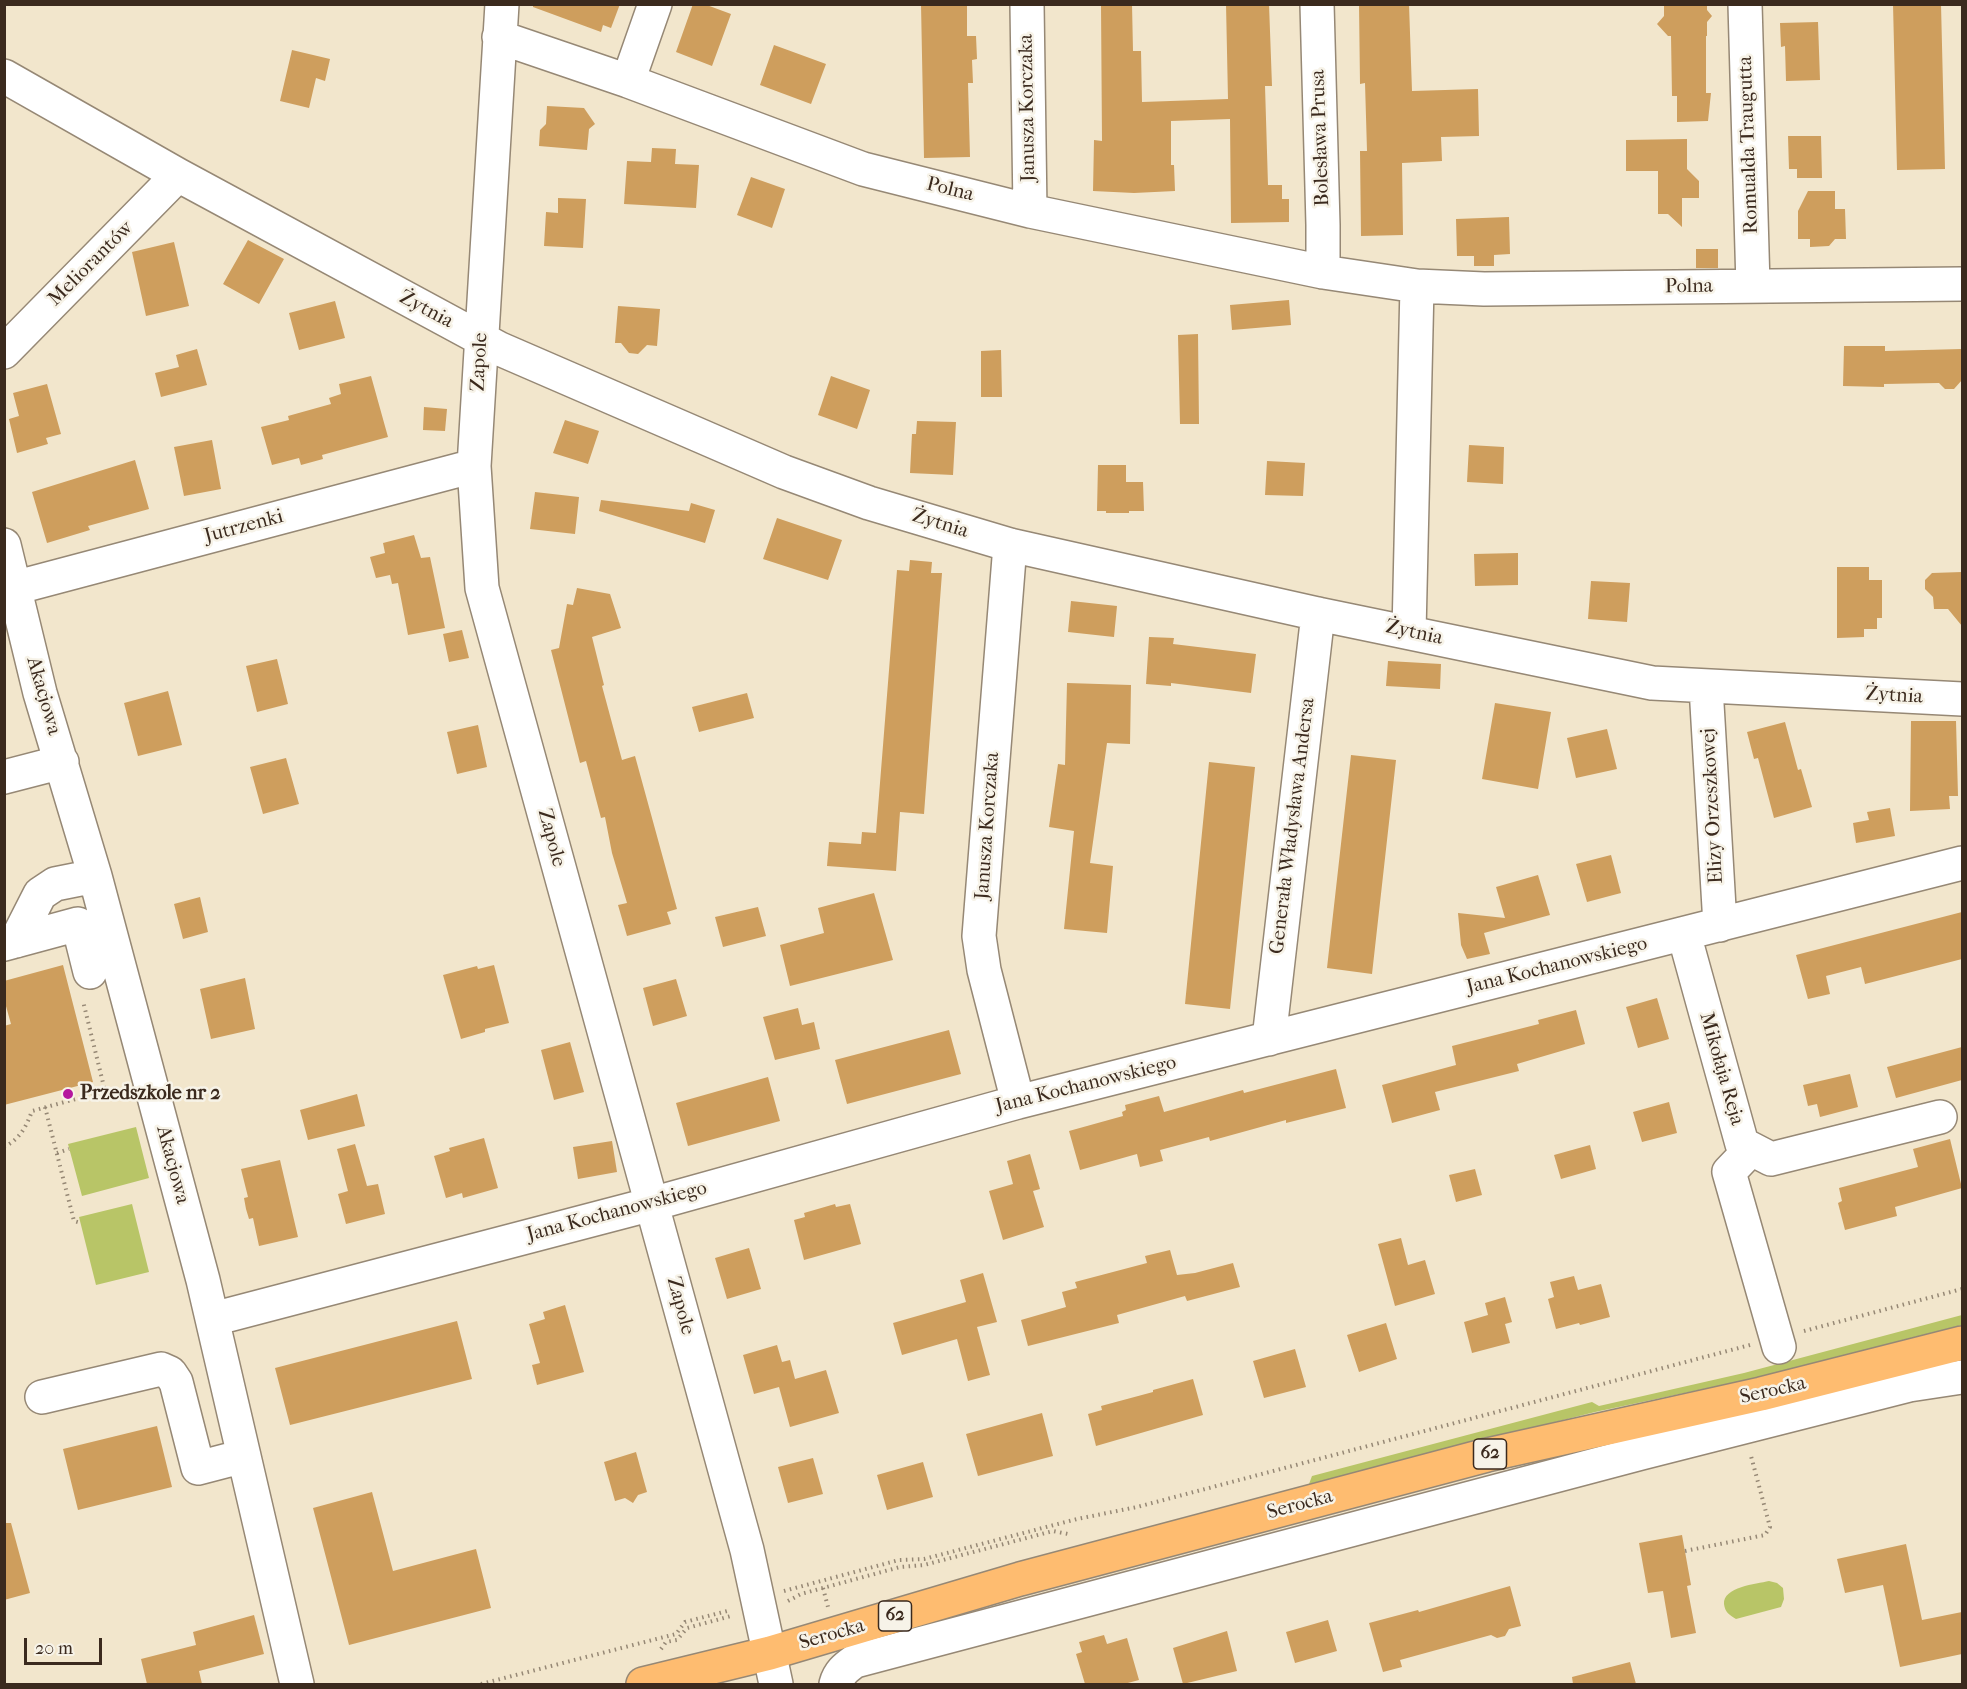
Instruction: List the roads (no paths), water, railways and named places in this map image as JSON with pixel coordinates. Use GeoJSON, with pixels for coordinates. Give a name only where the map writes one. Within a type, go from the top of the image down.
{"type":"FeatureCollection","features":[{"type":"Feature","properties":{"kind":"main road","name":"Serocka"},"geometry":{"type":"LineString","coordinates":[[643,1684],[770,1653],[1020,1579],[1487,1455],[1761,1394],[1962,1343]]}},
{"type":"Feature","properties":{"kind":"street","name":"Zapole"},"geometry":{"type":"LineString","coordinates":[[502,4],[474,466],[482,588],[747,1550],[775,1596],[770,1653],[776,1684]]}},
{"type":"Feature","properties":{"kind":"street"},"geometry":{"type":"LineString","coordinates":[[628,81],[655,4]]}},
{"type":"Feature","properties":{"kind":"street","name":"Janusza Korczaka"},"geometry":{"type":"LineString","coordinates":[[1027,4],[1030,210]]}},
{"type":"Feature","properties":{"kind":"street","name":"Bolesława Prusa"},"geometry":{"type":"LineString","coordinates":[[1317,4],[1323,272]]}},
{"type":"Feature","properties":{"kind":"street","name":"Romualda Traugutta"},"geometry":{"type":"LineString","coordinates":[[1745,4],[1753,286]]}},
{"type":"Feature","properties":{"kind":"street","name":"Polna"},"geometry":{"type":"LineString","coordinates":[[499,37],[628,81],[863,168],[1030,210],[1323,272],[1416,286],[1484,289],[1962,284]]}},
{"type":"Feature","properties":{"kind":"street","name":"Żytnia"},"geometry":{"type":"LineString","coordinates":[[4,76],[178,176],[482,340],[541,368],[784,472],[869,503],[1010,545],[1318,614],[1652,683],[1962,699]]}},
{"type":"Feature","properties":{"kind":"street","name":"Meliorantów"},"geometry":{"type":"LineString","coordinates":[[4,352],[178,176]]}},
{"type":"Feature","properties":{"kind":"street"},"geometry":{"type":"LineString","coordinates":[[1409,632],[1416,286]]}},
{"type":"Feature","properties":{"kind":"street","name":"Jutrzenki"},"geometry":{"type":"LineString","coordinates":[[14,588],[474,466]]}},
{"type":"Feature","properties":{"kind":"street","name":"Akacjowa"},"geometry":{"type":"LineString","coordinates":[[4,545],[40,693],[95,876],[213,1319],[297,1684]]}},
{"type":"Feature","properties":{"kind":"street","name":"Janusza Korczaka"},"geometry":{"type":"LineString","coordinates":[[1010,545],[980,936],[984,970],[1018,1102]]}},
{"type":"Feature","properties":{"kind":"street","name":"Generała Władysława Andersa"},"geometry":{"type":"LineString","coordinates":[[1269,1039],[1318,614]]}},
{"type":"Feature","properties":{"kind":"street","name":"Elizy Orzeszkowej"},"geometry":{"type":"LineString","coordinates":[[1706,687],[1720,925]]}},
{"type":"Feature","properties":{"kind":"street"},"geometry":{"type":"LineString","coordinates":[[4,777],[62,762]]}},
{"type":"Feature","properties":{"kind":"street","name":"Jana Kochanowskiego"},"geometry":{"type":"LineString","coordinates":[[213,1319],[652,1204],[1018,1102],[1962,863]]}},
{"type":"Feature","properties":{"kind":"street"},"geometry":{"type":"LineString","coordinates":[[10,943],[40,894],[55,884],[95,876]]}},
{"type":"Feature","properties":{"kind":"street"},"geometry":{"type":"LineString","coordinates":[[10,943],[78,924],[86,982]]}},
{"type":"Feature","properties":{"kind":"street","name":"Mikołaja Reja"},"geometry":{"type":"LineString","coordinates":[[1684,934],[1742,1144],[1771,1159],[1940,1117]]}},
{"type":"Feature","properties":{"kind":"street"},"geometry":{"type":"LineString","coordinates":[[1752,1149],[1729,1172],[1777,1343]]}},
{"type":"Feature","properties":{"kind":"street"},"geometry":{"type":"LineString","coordinates":[[42,1397],[161,1369],[171,1372],[176,1382],[198,1468],[244,1456]]}},
{"type":"Feature","properties":{"kind":"street"},"geometry":{"type":"LineString","coordinates":[[836,1684],[844,1668],[855,1661],[1641,1453],[1910,1385],[1962,1377]]}},
{"type":"Feature","properties":{"kind":"place","name":"Przedszkole nr 2"},"geometry":{"type":"Point","coordinates":[68,1094]}}]}
